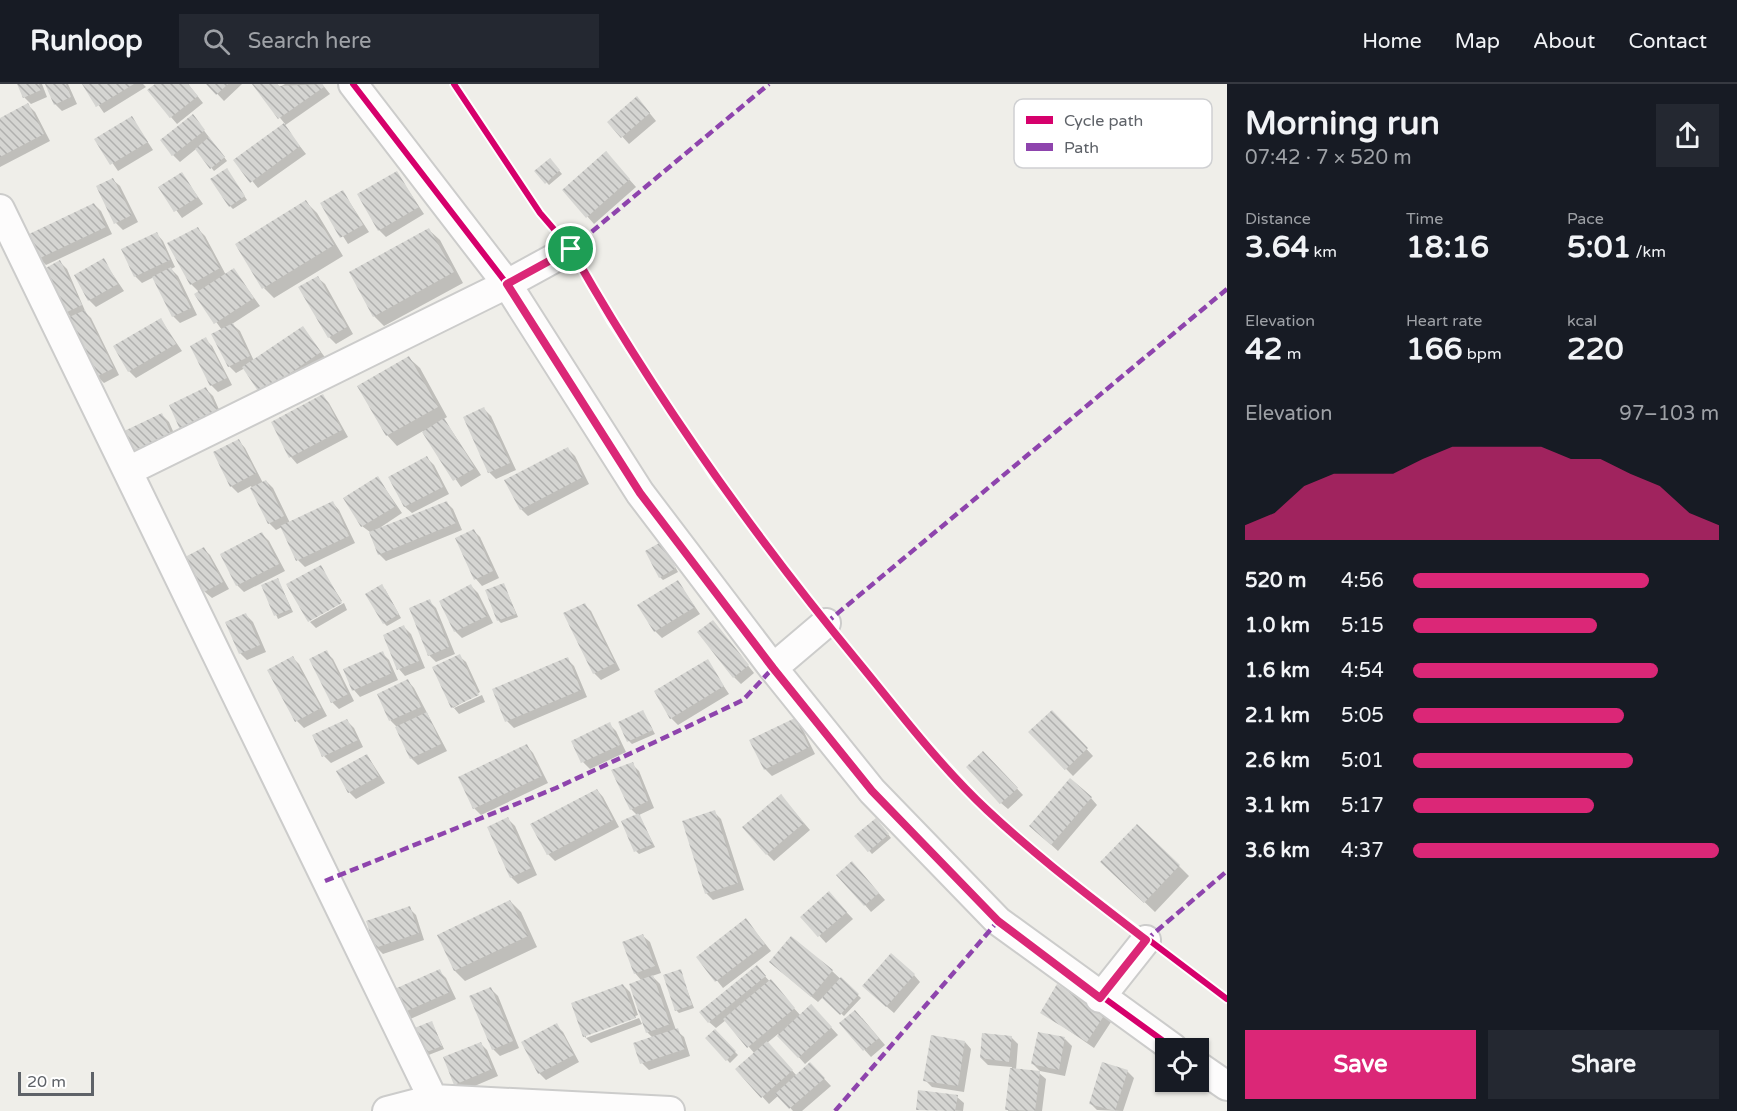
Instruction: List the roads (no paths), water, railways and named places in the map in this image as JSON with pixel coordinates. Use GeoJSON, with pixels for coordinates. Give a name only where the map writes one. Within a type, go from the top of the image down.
{"type":"FeatureCollection","features":[{"type":"Feature","properties":{"kind":"street"},"geometry":{"type":"LineString","coordinates":[[353,84],[507,284],[640,493],[773,668],[872,791],[998,921],[1100,998],[1158,1038]]}},
{"type":"Feature","properties":{"kind":"street"},"geometry":{"type":"LineString","coordinates":[[0,209],[433,1099]]}},
{"type":"Feature","properties":{"kind":"street"},"geometry":{"type":"LineString","coordinates":[[128,471],[507,284],[571,249]]}},
{"type":"Feature","properties":{"kind":"street"},"geometry":{"type":"LineString","coordinates":[[773,668],[826,623]]}},
{"type":"Feature","properties":{"kind":"street"},"geometry":{"type":"LineString","coordinates":[[1100,998],[1146,940]]}},
{"type":"Feature","properties":{"kind":"street"},"geometry":{"type":"LineString","coordinates":[[1209,1074],[1227,1086]]}},
{"type":"Feature","properties":{"kind":"street"},"geometry":{"type":"LineString","coordinates":[[387,1111],[433,1099],[488,1107],[670,1111]]}}]}
